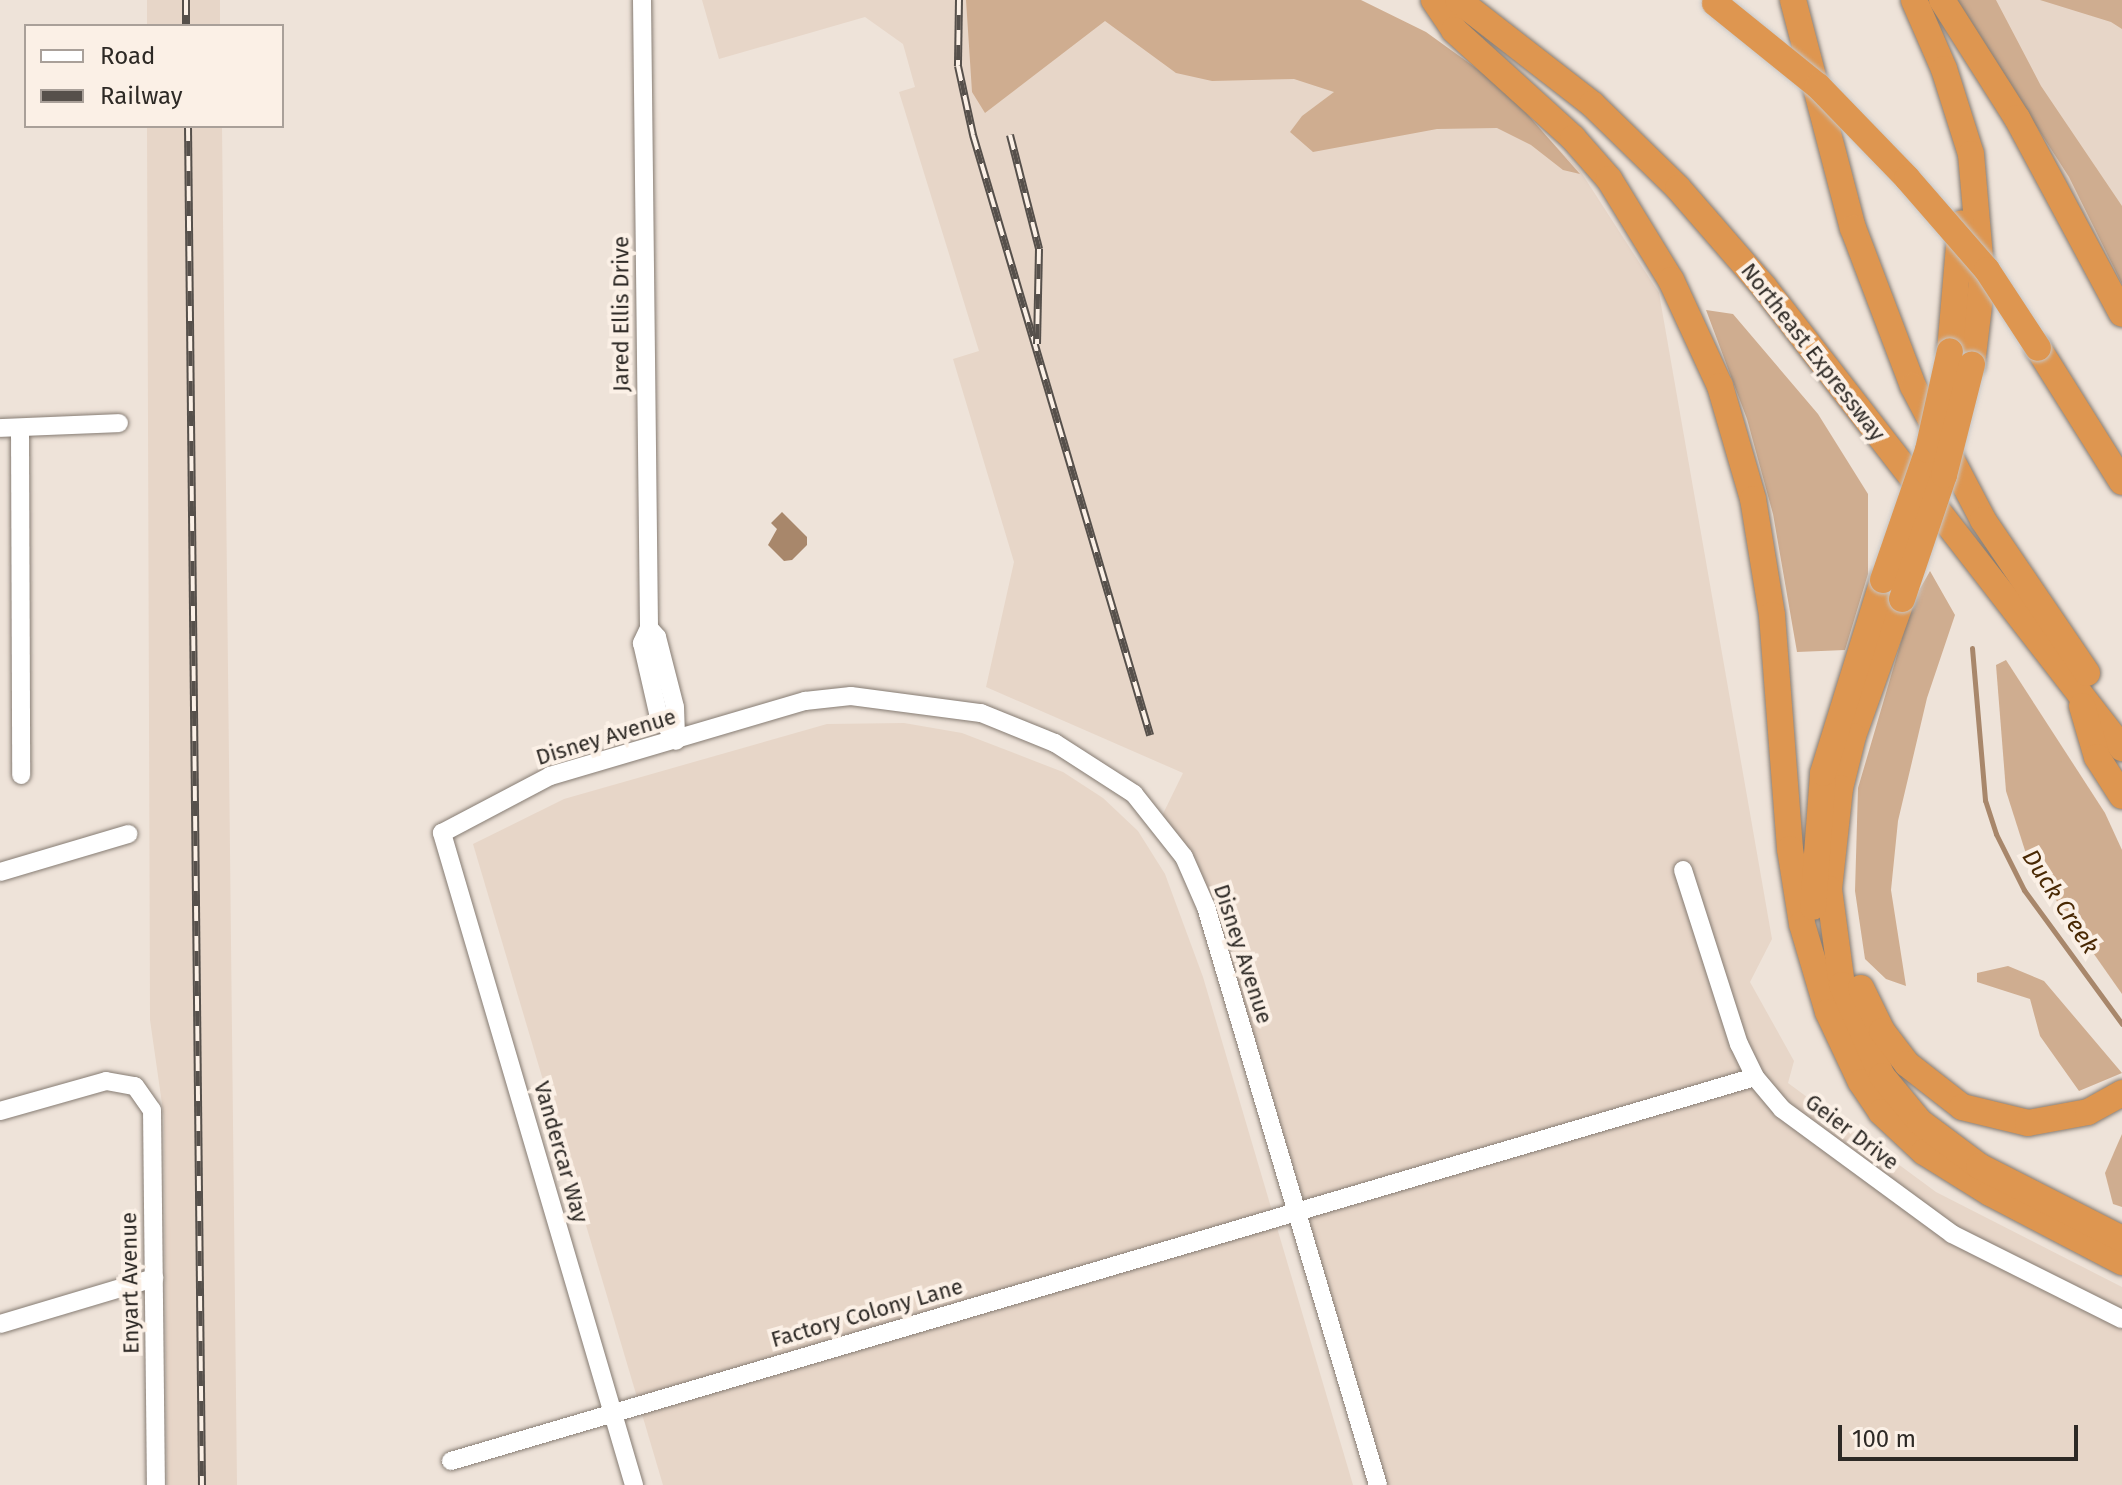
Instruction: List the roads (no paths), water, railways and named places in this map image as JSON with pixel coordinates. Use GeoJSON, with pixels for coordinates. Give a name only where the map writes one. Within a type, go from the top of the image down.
{"type":"FeatureCollection","features":[{"type":"Feature","properties":{"kind":"highway"},"geometry":{"type":"LineString","coordinates":[[1434,0],[1454,30],[1573,138],[1609,179],[1671,280],[1720,386],[1753,499],[1772,615],[1790,849],[1802,924],[1845,1052],[1861,1082],[1901,1132],[1955,1174],[2122,1262]]}},
{"type":"Feature","properties":{"kind":"highway","name":"Northeast Expressway"},"geometry":{"type":"LineString","coordinates":[[1458,0],[1592,104],[1678,188],[1764,287],[2122,748]]}},
{"type":"Feature","properties":{"kind":"highway"},"geometry":{"type":"LineString","coordinates":[[1793,0],[1853,228],[1913,386],[1983,520],[2122,722]]}},
{"type":"Feature","properties":{"kind":"highway"},"geometry":{"type":"LineString","coordinates":[[1894,0],[1924,60],[1959,182],[1961,357]]}},
{"type":"Feature","properties":{"kind":"highway"},"geometry":{"type":"LineString","coordinates":[[1914,0],[1944,69],[1971,154],[1982,281],[1961,357],[1928,450],[1853,736],[1833,840],[1831,925],[1842,985],[1867,1048],[1898,1100],[1979,1166],[2122,1239]]}},
{"type":"Feature","properties":{"kind":"highway"},"geometry":{"type":"LineString","coordinates":[[1942,0],[2025,131],[2122,314]]}},
{"type":"Feature","properties":{"kind":"highway"},"geometry":{"type":"LineString","coordinates":[[1713,2],[1818,86],[1907,178],[1987,270],[2122,482]]}},
{"type":"Feature","properties":{"kind":"highway"},"geometry":{"type":"LineString","coordinates":[[1815,963],[1812,867],[1819,796],[1836,719],[1893,590]]}},
{"type":"Feature","properties":{"kind":"highway"},"geometry":{"type":"LineString","coordinates":[[2076,687],[2097,757],[2122,796]]}},
{"type":"Feature","properties":{"kind":"highway"},"geometry":{"type":"LineString","coordinates":[[1833,840],[1839,907],[1865,1001],[1907,1064],[1938,1092],[1995,1119],[2028,1123],[2088,1112],[2122,1093]]}},
{"type":"Feature","properties":{"kind":"street","name":"Jared Ellis Drive"},"geometry":{"type":"LineString","coordinates":[[642,0],[649,628],[642,643],[648,681],[658,713],[676,741]]}},
{"type":"Feature","properties":{"kind":"street"},"geometry":{"type":"LineString","coordinates":[[0,428],[119,423]]}},
{"type":"Feature","properties":{"kind":"street"},"geometry":{"type":"LineString","coordinates":[[20,428],[21,775]]}},
{"type":"Feature","properties":{"kind":"street","name":"Disney Avenue"},"geometry":{"type":"LineString","coordinates":[[442,833],[550,776],[805,701],[880,696],[981,713],[1100,768],[1159,822],[1184,857],[1206,907],[1378,1485]]}},
{"type":"Feature","properties":{"kind":"street","name":"Vandercar Way"},"geometry":{"type":"LineString","coordinates":[[442,833],[634,1485]]}},
{"type":"Feature","properties":{"kind":"street"},"geometry":{"type":"LineString","coordinates":[[0,872],[128,834]]}},
{"type":"Feature","properties":{"kind":"street","name":"Geier Drive"},"geometry":{"type":"LineString","coordinates":[[1683,870],[1739,1044],[1755,1077],[1782,1109],[1952,1234],[2122,1319]]}},
{"type":"Feature","properties":{"kind":"street","name":"Factory Colony Lane"},"geometry":{"type":"LineString","coordinates":[[451,1461],[1755,1077]]}},
{"type":"Feature","properties":{"kind":"street","name":"Enyart Avenue"},"geometry":{"type":"LineString","coordinates":[[0,1111],[106,1081],[135,1086],[152,1110],[156,1485]]}},
{"type":"Feature","properties":{"kind":"street"},"geometry":{"type":"LineString","coordinates":[[0,1324],[154,1278]]}},
{"type":"Feature","properties":{"kind":"waterway","name":"Duck Creek"},"geometry":{"type":"LineString","coordinates":[[1972,648],[1985,800],[1996,834],[2024,890],[2122,1024]]}},
{"type":"Feature","properties":{"kind":"railway"},"geometry":{"type":"LineString","coordinates":[[186,0],[186,24]]}},
{"type":"Feature","properties":{"kind":"railway"},"geometry":{"type":"LineString","coordinates":[[959,0],[958,66],[973,135],[1150,735]]}},
{"type":"Feature","properties":{"kind":"railway"},"geometry":{"type":"LineString","coordinates":[[188,128],[202,1485]]}},
{"type":"Feature","properties":{"kind":"railway"},"geometry":{"type":"LineString","coordinates":[[1010,135],[1039,249],[1037,344]]}}]}
